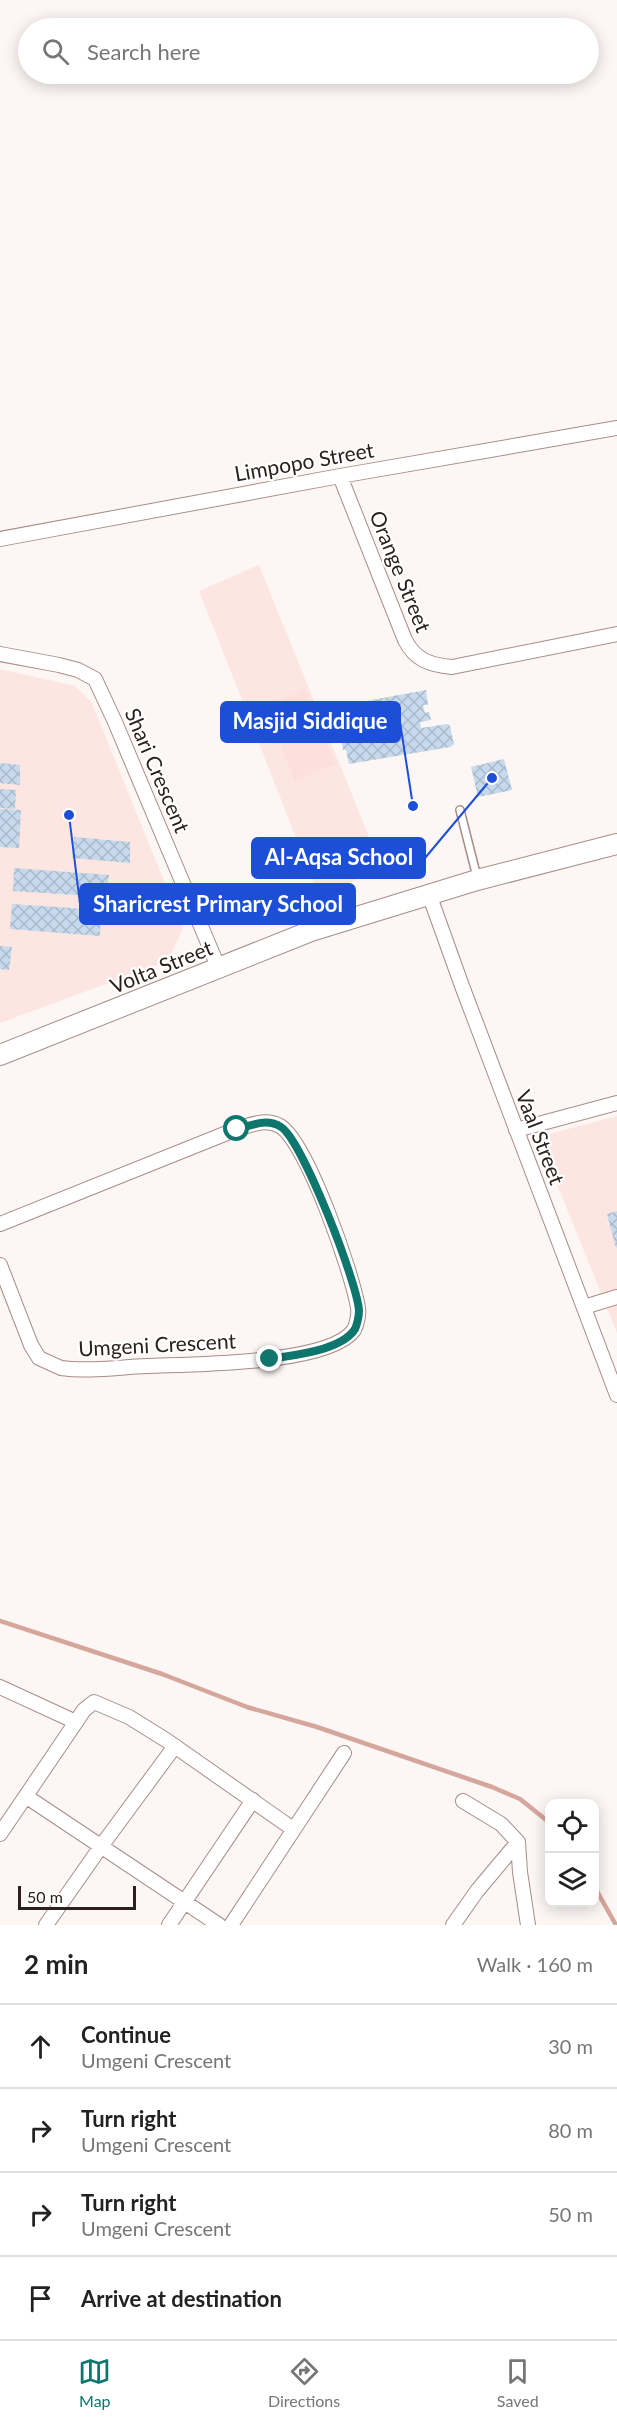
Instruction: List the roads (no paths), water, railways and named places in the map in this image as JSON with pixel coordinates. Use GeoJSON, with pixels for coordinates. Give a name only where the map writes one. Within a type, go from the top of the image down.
{"type":"FeatureCollection","features":[{"type":"Feature","properties":{"kind":"street","name":"Limpopo Street"},"geometry":{"type":"LineString","coordinates":[[0,539],[339,476],[617,428]]}},
{"type":"Feature","properties":{"kind":"street","name":"Orange Street"},"geometry":{"type":"LineString","coordinates":[[339,476],[405,640],[417,657],[428,663],[452,667],[617,634]]}},
{"type":"Feature","properties":{"kind":"street","name":"Shari Crescent"},"geometry":{"type":"LineString","coordinates":[[0,654],[59,665],[78,670],[95,679],[116,722],[219,969]]}},
{"type":"Feature","properties":{"kind":"street","name":"Volta Street"},"geometry":{"type":"LineString","coordinates":[[0,1055],[311,931],[477,880],[617,844]]}},
{"type":"Feature","properties":{"kind":"street","name":"Vaal Street"},"geometry":{"type":"LineString","coordinates":[[429,894],[617,1395]]}},
{"type":"Feature","properties":{"kind":"street"},"geometry":{"type":"LineString","coordinates":[[516,1130],[617,1103]]}},
{"type":"Feature","properties":{"kind":"street","name":"Umgeni Crescent"},"geometry":{"type":"LineString","coordinates":[[0,1224],[237,1129],[263,1122],[273,1122],[282,1127],[292,1138],[314,1180],[351,1281],[359,1311],[356,1327],[348,1336],[331,1346],[302,1353],[237,1362],[70,1370],[53,1366],[39,1358],[25,1331],[0,1265]]}},
{"type":"Feature","properties":{"kind":"street"},"geometry":{"type":"LineString","coordinates":[[584,1307],[617,1297]]}},
{"type":"Feature","properties":{"kind":"street"},"geometry":{"type":"LineString","coordinates":[[0,1687],[76,1722]]}},
{"type":"Feature","properties":{"kind":"street"},"geometry":{"type":"LineString","coordinates":[[0,1834],[89,1704],[101,1704],[129,1717],[175,1746],[293,1829]]}},
{"type":"Feature","properties":{"kind":"street"},"geometry":{"type":"LineString","coordinates":[[46,1925],[175,1746]]}},
{"type":"Feature","properties":{"kind":"street"},"geometry":{"type":"LineString","coordinates":[[231,1925],[344,1753]]}},
{"type":"Feature","properties":{"kind":"street"},"geometry":{"type":"LineString","coordinates":[[27,1797],[219,1925]]}},
{"type":"Feature","properties":{"kind":"street"},"geometry":{"type":"LineString","coordinates":[[169,1925],[253,1800]]}},
{"type":"Feature","properties":{"kind":"street"},"geometry":{"type":"LineString","coordinates":[[464,1801],[501,1824],[518,1842],[528,1925]]}},
{"type":"Feature","properties":{"kind":"street"},"geometry":{"type":"LineString","coordinates":[[453,1925],[477,1891],[518,1842]]}},
{"type":"Feature","properties":{"kind":"lane"},"geometry":{"type":"LineString","coordinates":[[460,810],[477,880]]}},
{"type":"Feature","properties":{"kind":"waterway"},"geometry":{"type":"LineString","coordinates":[[0,1621],[162,1674],[247,1707],[317,1727],[492,1787],[520,1799],[545,1819]]}},
{"type":"Feature","properties":{"kind":"waterway"},"geometry":{"type":"LineString","coordinates":[[599,1895],[616,1925]]}},
{"type":"Feature","properties":{"kind":"place","name":"Al-Aqsa School"},"geometry":{"type":"Point","coordinates":[492,778]}},
{"type":"Feature","properties":{"kind":"place","name":"Masjid Siddique"},"geometry":{"type":"Point","coordinates":[413,806]}},
{"type":"Feature","properties":{"kind":"place","name":"Sharicrest Primary School"},"geometry":{"type":"Point","coordinates":[69,815]}}]}
